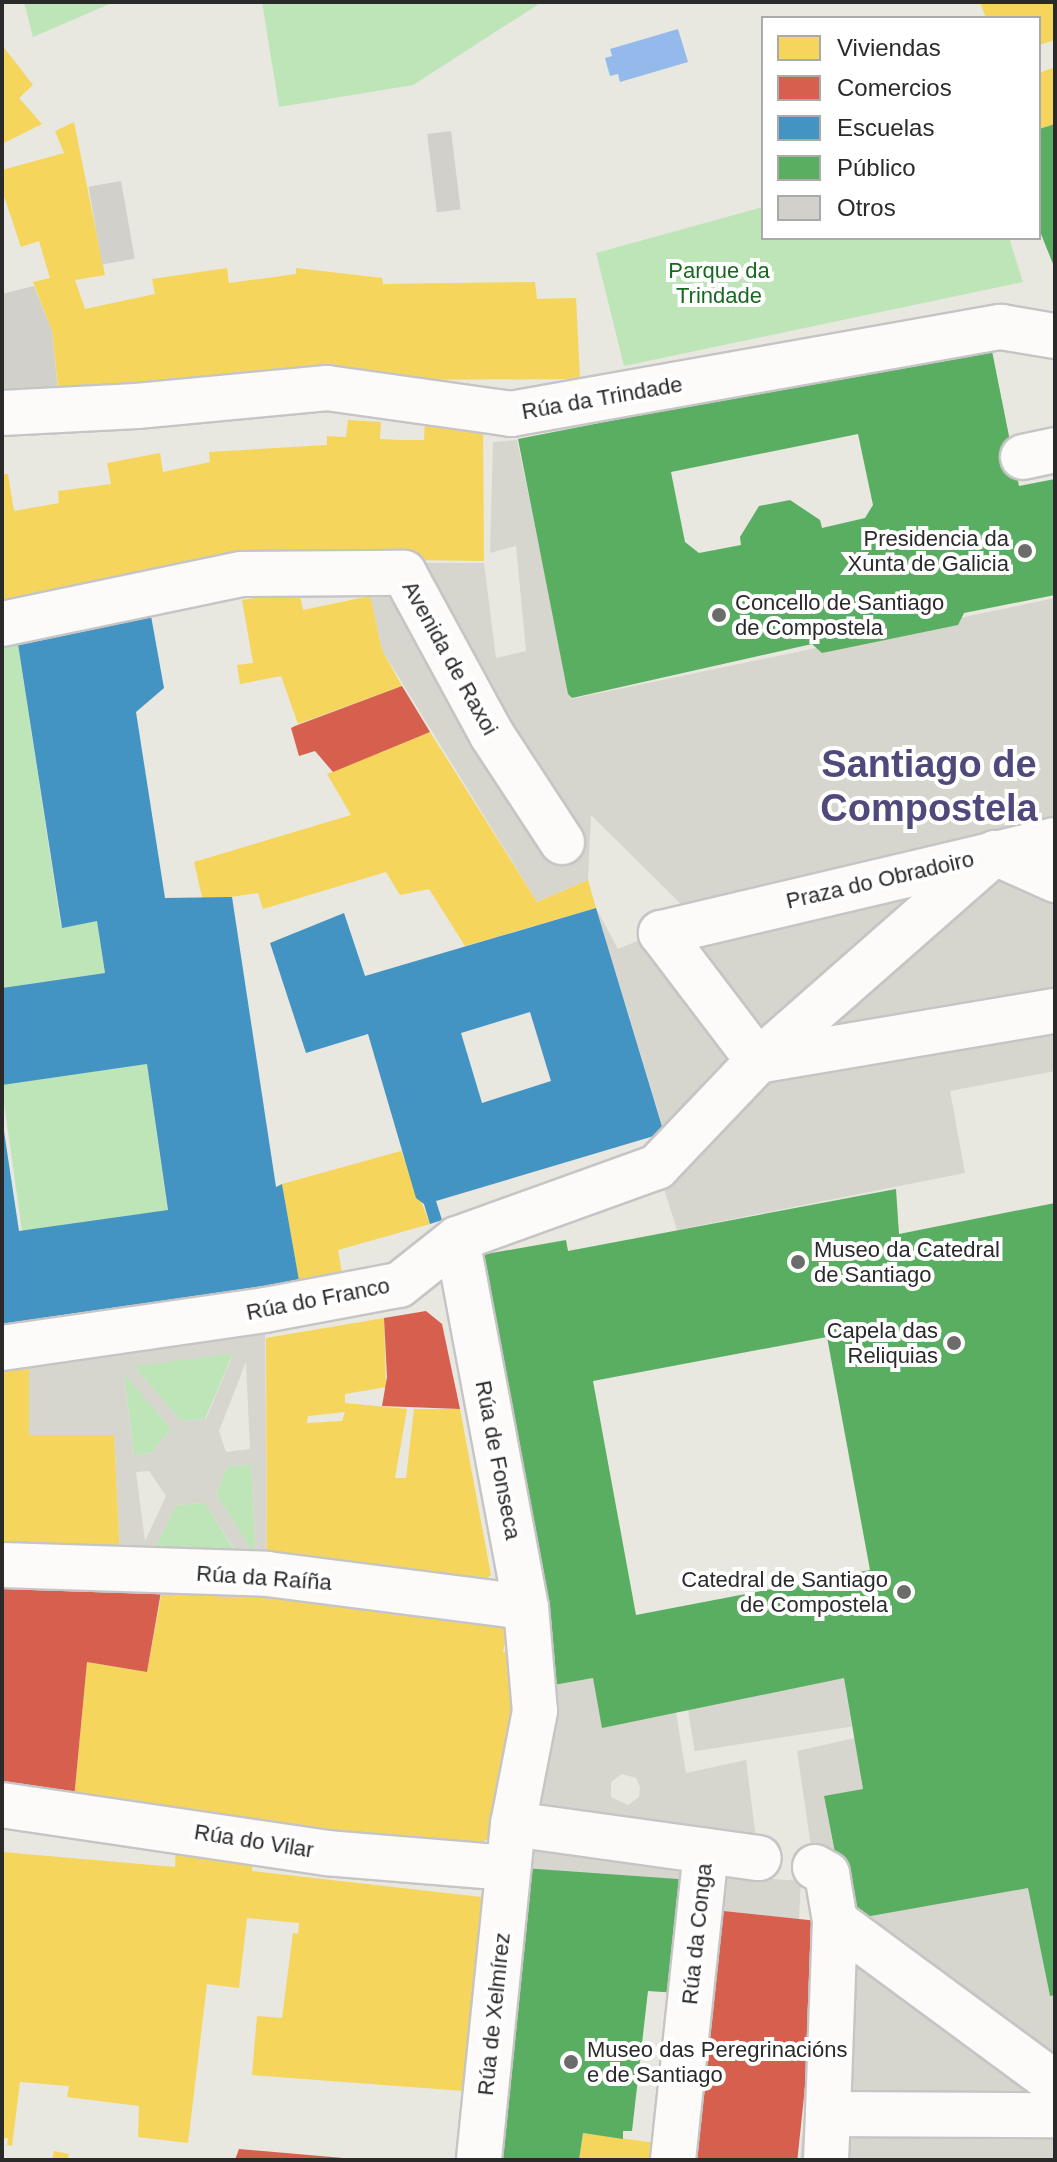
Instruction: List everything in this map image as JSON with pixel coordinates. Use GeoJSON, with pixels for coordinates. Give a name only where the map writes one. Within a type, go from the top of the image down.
{"type":"FeatureCollection","features":[{"type":"Feature","properties":{"kind":"street","name":"Rúa da Trindade"},"geometry":{"type":"LineString","coordinates":[[2,413],[137,406],[327,388],[511,414],[1001,327],[1055,336]]}},
{"type":"Feature","properties":{"kind":"street","name":"Avenida de Raxoi"},"geometry":{"type":"LineString","coordinates":[[2,624],[242,574],[404,573],[492,735],[562,842]]}},
{"type":"Feature","properties":{"kind":"street"},"geometry":{"type":"LineString","coordinates":[[995,853],[1055,840]]}},
{"type":"Feature","properties":{"kind":"street"},"geometry":{"type":"LineString","coordinates":[[995,853],[1055,880]]}},
{"type":"Feature","properties":{"kind":"street","name":"Praza do Obradoiro"},"geometry":{"type":"LineString","coordinates":[[758,1061],[661,933],[995,853]]}},
{"type":"Feature","properties":{"kind":"street","name":"Praza do Obradoiro"},"geometry":{"type":"LineString","coordinates":[[657,1167],[758,1061],[995,853]]}},
{"type":"Feature","properties":{"kind":"street"},"geometry":{"type":"LineString","coordinates":[[758,1061],[1055,1011]]}},
{"type":"Feature","properties":{"kind":"street","name":"Rúa do Franco"},"geometry":{"type":"LineString","coordinates":[[2,1348],[250,1313],[399,1285],[457,1239],[657,1167]]}},
{"type":"Feature","properties":{"kind":"street","name":"Rúa de Fonseca"},"geometry":{"type":"LineString","coordinates":[[457,1239],[526,1607],[534,1682],[535,1711],[513,1824]]}},
{"type":"Feature","properties":{"kind":"street","name":"Rúa da Raíña"},"geometry":{"type":"LineString","coordinates":[[2,1565],[267,1574],[526,1607]]}},
{"type":"Feature","properties":{"kind":"street","name":"Rúa do Vilar"},"geometry":{"type":"LineString","coordinates":[[2,1805],[326,1853],[508,1868]]}},
{"type":"Feature","properties":{"kind":"street"},"geometry":{"type":"LineString","coordinates":[[513,1824],[759,1858]]}},
{"type":"Feature","properties":{"kind":"street","name":"Rúa de Xelmírez"},"geometry":{"type":"LineString","coordinates":[[479,2160],[513,1824]]}},
{"type":"Feature","properties":{"kind":"street","name":"Rúa da Conga"},"geometry":{"type":"LineString","coordinates":[[673,2160],[706,1851]]}},
{"type":"Feature","properties":{"kind":"street"},"geometry":{"type":"LineString","coordinates":[[815,1867],[827,1874],[835,1921],[826,2160]]}},
{"type":"Feature","properties":{"kind":"street"},"geometry":{"type":"LineString","coordinates":[[835,1921],[1055,2083]]}},
{"type":"Feature","properties":{"kind":"street"},"geometry":{"type":"LineString","coordinates":[[828,2114],[1055,2115]]}},
{"type":"Feature","properties":{"kind":"green space"},"geometry":{"type":"Polygon","coordinates":[[[24,2],[114,2],[33,37],[24,2]]]}},
{"type":"Feature","properties":{"kind":"green space"},"geometry":{"type":"Polygon","coordinates":[[[262,2],[542,2],[413,85],[279,107],[262,2]]]}},
{"type":"Feature","properties":{"kind":"green space","name":"Parque da Trindade"},"geometry":{"type":"Polygon","coordinates":[[[761,208],[761,240],[1010,240],[1023,282],[624,366],[596,253],[761,208]]]}},
{"type":"Feature","properties":{"kind":"green space"},"geometry":{"type":"Polygon","coordinates":[[[18,644],[61,927],[97,921],[105,973],[2,988],[2,649],[18,644]]]}},
{"type":"Feature","properties":{"kind":"green space"},"geometry":{"type":"Polygon","coordinates":[[[147,1064],[168,1211],[22,1231],[2,1084],[147,1064]]]}},
{"type":"Feature","properties":{"kind":"green space"},"geometry":{"type":"Polygon","coordinates":[[[233,1353],[205,1419],[181,1421],[133,1365],[233,1353]]]}},
{"type":"Feature","properties":{"kind":"green space"},"geometry":{"type":"Polygon","coordinates":[[[124,1373],[171,1429],[151,1453],[134,1455],[124,1373]]]}},
{"type":"Feature","properties":{"kind":"green space"},"geometry":{"type":"Polygon","coordinates":[[[251,1465],[256,1557],[216,1494],[228,1466],[251,1465]]]}},
{"type":"Feature","properties":{"kind":"green space"},"geometry":{"type":"Polygon","coordinates":[[[205,1503],[239,1558],[150,1559],[176,1505],[205,1503]]]}},
{"type":"Feature","properties":{"kind":"shaded area"},"geometry":{"type":"Polygon","coordinates":[[[517,440],[571,699],[1055,598],[1055,1071],[950,1091],[965,1173],[677,1230],[657,1167],[663,1128],[596,908],[618,949],[694,917],[591,815],[588,880],[537,902],[382,650],[370,597],[376,563],[484,563],[496,658],[526,651],[516,546],[490,553],[493,442],[517,440]]]}},
{"type":"Feature","properties":{"kind":"shaded area"},"geometry":{"type":"Polygon","coordinates":[[[265,1310],[267,1574],[120,1556],[114,1435],[29,1435],[29,1348],[265,1310]],[[233,1354],[134,1366],[181,1421],[206,1419],[233,1354]],[[246,1362],[219,1431],[226,1452],[250,1449],[246,1362]],[[124,1374],[134,1455],[151,1453],[171,1429],[124,1374]],[[251,1465],[228,1466],[216,1494],[256,1556],[251,1465]],[[149,1471],[136,1472],[145,1541],[166,1496],[149,1471]],[[205,1503],[176,1505],[151,1558],[239,1557],[205,1503]]]}},
{"type":"Feature","properties":{"kind":"shaded area"},"geometry":{"type":"Polygon","coordinates":[[[593,1678],[676,1712],[686,1773],[746,1760],[761,1878],[801,1881],[799,1919],[714,1910],[485,1865],[504,1755],[548,1686],[593,1678]],[[622,1774],[611,1782],[611,1797],[628,1805],[639,1797],[640,1787],[636,1778],[622,1774]]]}},
{"type":"Feature","properties":{"kind":"shaded area"},"geometry":{"type":"Polygon","coordinates":[[[844,1678],[852,1726],[695,1751],[687,1703],[844,1678]]]}},
{"type":"Feature","properties":{"kind":"shaded area"},"geometry":{"type":"Polygon","coordinates":[[[855,1738],[863,1789],[824,1797],[843,1896],[1028,1888],[1050,1996],[1055,1995],[1055,2160],[800,2160],[822,1921],[797,1751],[855,1738]]]}},
{"type":"Feature","properties":{"kind":"water"},"geometry":{"type":"Polygon","coordinates":[[[678,29],[688,62],[620,82],[618,74],[610,76],[605,58],[612,56],[610,49],[678,29]]]}},
{"type":"Feature","properties":{"kind":"building: Viviendas"},"geometry":{"type":"Polygon","coordinates":[[[980,2],[1055,2],[1055,40],[1041,44],[1041,16],[985,16],[980,2]]]}},
{"type":"Feature","properties":{"kind":"building: Viviendas"},"geometry":{"type":"Polygon","coordinates":[[[2,45],[33,85],[19,98],[42,124],[2,144],[2,45]]]}},
{"type":"Feature","properties":{"kind":"building: Viviendas"},"geometry":{"type":"Polygon","coordinates":[[[1055,67],[1055,124],[1041,128],[1041,72],[1055,67]]]}},
{"type":"Feature","properties":{"kind":"building: Viviendas"},"geometry":{"type":"Polygon","coordinates":[[[74,122],[105,275],[75,280],[85,309],[155,294],[152,279],[227,268],[229,283],[296,274],[296,268],[382,278],[383,284],[535,282],[537,299],[576,298],[580,379],[388,380],[59,397],[52,331],[33,282],[50,278],[39,241],[21,247],[2,190],[2,170],[64,153],[55,131],[74,122]]]}},
{"type":"Feature","properties":{"kind":"building: Viviendas"},"geometry":{"type":"Polygon","coordinates":[[[348,420],[381,422],[380,439],[400,440],[424,440],[425,420],[483,424],[484,561],[335,559],[2,610],[2,474],[8,474],[14,511],[59,503],[58,491],[111,484],[107,463],[160,453],[163,472],[210,462],[209,452],[327,445],[327,436],[346,437],[348,420]]]}},
{"type":"Feature","properties":{"kind":"building: Viviendas"},"geometry":{"type":"Polygon","coordinates":[[[299,591],[303,610],[370,596],[382,650],[402,686],[298,724],[281,676],[240,684],[237,665],[253,663],[242,600],[299,591]]]}},
{"type":"Feature","properties":{"kind":"building: Viviendas"},"geometry":{"type":"Polygon","coordinates":[[[430,732],[537,902],[588,880],[596,908],[465,946],[429,889],[400,895],[386,872],[263,909],[258,893],[203,901],[194,862],[351,815],[327,774],[430,732]]]}},
{"type":"Feature","properties":{"kind":"building: Viviendas"},"geometry":{"type":"Polygon","coordinates":[[[401,1151],[430,1224],[338,1250],[343,1279],[300,1286],[282,1184],[401,1151]]]}},
{"type":"Feature","properties":{"kind":"building: Viviendas"},"geometry":{"type":"Polygon","coordinates":[[[384,1318],[386,1387],[345,1394],[345,1403],[407,1409],[395,1478],[406,1478],[414,1409],[460,1409],[491,1575],[487,1578],[267,1559],[266,1338],[384,1318]],[[345,1412],[308,1416],[307,1423],[342,1421],[345,1412]]]}},
{"type":"Feature","properties":{"kind":"building: Viviendas"},"geometry":{"type":"Polygon","coordinates":[[[29,1369],[29,1435],[114,1435],[120,1556],[2,1551],[2,1371],[29,1369]]]}},
{"type":"Feature","properties":{"kind":"building: Viviendas"},"geometry":{"type":"Polygon","coordinates":[[[162,1591],[261,1595],[509,1626],[503,1652],[519,1654],[525,1660],[488,1839],[472,1847],[74,1799],[87,1662],[147,1672],[162,1591]]]}},
{"type":"Feature","properties":{"kind":"building: Viviendas"},"geometry":{"type":"Polygon","coordinates":[[[176,1840],[255,1845],[252,1871],[490,1898],[464,2091],[252,2075],[257,2016],[282,2018],[293,1933],[298,1934],[299,1923],[247,1918],[239,1988],[207,1984],[188,2143],[138,2137],[139,2106],[67,2097],[69,2086],[20,2082],[12,2146],[7,2145],[8,2138],[2,2138],[2,1852],[175,1867],[176,1840]]]}},
{"type":"Feature","properties":{"kind":"building: Viviendas"},"geometry":{"type":"Polygon","coordinates":[[[583,2133],[656,2143],[654,2160],[579,2160],[583,2133]]]}},
{"type":"Feature","properties":{"kind":"building: Viviendas"},"geometry":{"type":"Polygon","coordinates":[[[54,2151],[69,2154],[67,2160],[52,2160],[54,2151]]]}},
{"type":"Feature","properties":{"kind":"building: Comercios"},"geometry":{"type":"Polygon","coordinates":[[[402,686],[430,732],[333,772],[315,751],[299,756],[291,728],[402,686]]]}},
{"type":"Feature","properties":{"kind":"building: Comercios"},"geometry":{"type":"Polygon","coordinates":[[[426,1311],[442,1324],[460,1409],[382,1406],[387,1377],[384,1318],[426,1311]]]}},
{"type":"Feature","properties":{"kind":"building: Comercios"},"geometry":{"type":"Polygon","coordinates":[[[2,1583],[162,1586],[147,1672],[87,1662],[74,1799],[2,1790],[2,1583]]]}},
{"type":"Feature","properties":{"kind":"building: Comercios"},"geometry":{"type":"Polygon","coordinates":[[[714,1910],[822,1921],[797,2160],[688,2160],[714,1910]]]}},
{"type":"Feature","properties":{"kind":"building: Comercios"},"geometry":{"type":"Polygon","coordinates":[[[239,2149],[343,2158],[343,2160],[235,2160],[239,2149]]]}},
{"type":"Feature","properties":{"kind":"building: Escuelas"},"geometry":{"type":"Polygon","coordinates":[[[151,616],[164,688],[136,712],[165,898],[232,897],[276,1187],[282,1184],[300,1286],[2,1332],[2,1118],[19,1231],[168,1210],[147,1064],[2,1085],[2,988],[105,973],[97,921],[62,928],[18,644],[151,616]]]}},
{"type":"Feature","properties":{"kind":"building: Escuelas"},"geometry":{"type":"Polygon","coordinates":[[[596,908],[664,1133],[436,1201],[442,1220],[430,1224],[424,1204],[416,1198],[368,1034],[306,1053],[270,943],[344,913],[365,976],[596,908]],[[530,1012],[461,1033],[482,1103],[551,1081],[530,1012]]]}},
{"type":"Feature","properties":{"kind":"building: Público"},"geometry":{"type":"Polygon","coordinates":[[[1055,124],[1055,269],[1041,234],[1041,128],[1055,124]]]}},
{"type":"Feature","properties":{"kind":"building: Público"},"geometry":{"type":"Polygon","coordinates":[[[991,346],[1019,486],[1055,479],[1055,595],[964,613],[958,625],[822,653],[812,644],[572,698],[568,694],[518,439],[991,346]],[[858,434],[671,472],[685,542],[699,553],[741,545],[740,537],[759,506],[790,500],[820,520],[822,528],[865,518],[873,505],[858,434]]]}},
{"type":"Feature","properties":{"kind":"building: Público","name":"Catedral de Santiago de Compostela"},"geometry":{"type":"Polygon","coordinates":[[[896,1189],[899,1234],[1055,1203],[1055,1995],[1050,1996],[1028,1888],[848,1920],[824,1796],[863,1789],[844,1678],[602,1728],[593,1678],[548,1686],[469,1257],[566,1240],[568,1251],[896,1189]],[[827,1337],[593,1381],[636,1615],[870,1570],[827,1337]]]}},
{"type":"Feature","properties":{"kind":"building: Público","name":"Museo das Peregrinacións e de Santiago"},"geometry":{"type":"Polygon","coordinates":[[[523,1868],[692,1880],[678,1993],[648,1991],[632,2131],[623,2131],[623,2139],[583,2133],[579,2160],[492,2160],[523,1868]]]}},
{"type":"Feature","properties":{"kind":"building: Otros"},"geometry":{"type":"Polygon","coordinates":[[[451,131],[461,209],[437,212],[427,134],[451,131]]]}},
{"type":"Feature","properties":{"kind":"building: Otros"},"geometry":{"type":"Polygon","coordinates":[[[121,181],[135,259],[102,265],[89,187],[121,181]]]}},
{"type":"Feature","properties":{"kind":"building: Otros"},"geometry":{"type":"Polygon","coordinates":[[[34,286],[52,331],[58,392],[2,396],[2,294],[34,286]]]}},
{"type":"Feature","properties":{"kind":"place","name":"Presidencia da Xunta de Galicia"},"geometry":{"type":"Point","coordinates":[1025,551]}},
{"type":"Feature","properties":{"kind":"place","name":"Concello de Santiago de Compostela"},"geometry":{"type":"Point","coordinates":[719,615]}},
{"type":"Feature","properties":{"kind":"place","name":"Museo da Catedral de Santiago"},"geometry":{"type":"Point","coordinates":[798,1262]}},
{"type":"Feature","properties":{"kind":"place","name":"Capela das Reliquias"},"geometry":{"type":"Point","coordinates":[954,1343]}},
{"type":"Feature","properties":{"kind":"place","name":"Catedral de Santiago de Compostela"},"geometry":{"type":"Point","coordinates":[904,1592]}},
{"type":"Feature","properties":{"kind":"place","name":"Museo das Peregrinacións e de Santiago"},"geometry":{"type":"Point","coordinates":[571,2062]}},
{"type":"Feature","properties":{"kind":"district","name":"Santiago de Compostela"},"geometry":{"type":"Point","coordinates":[929,787]}}]}
